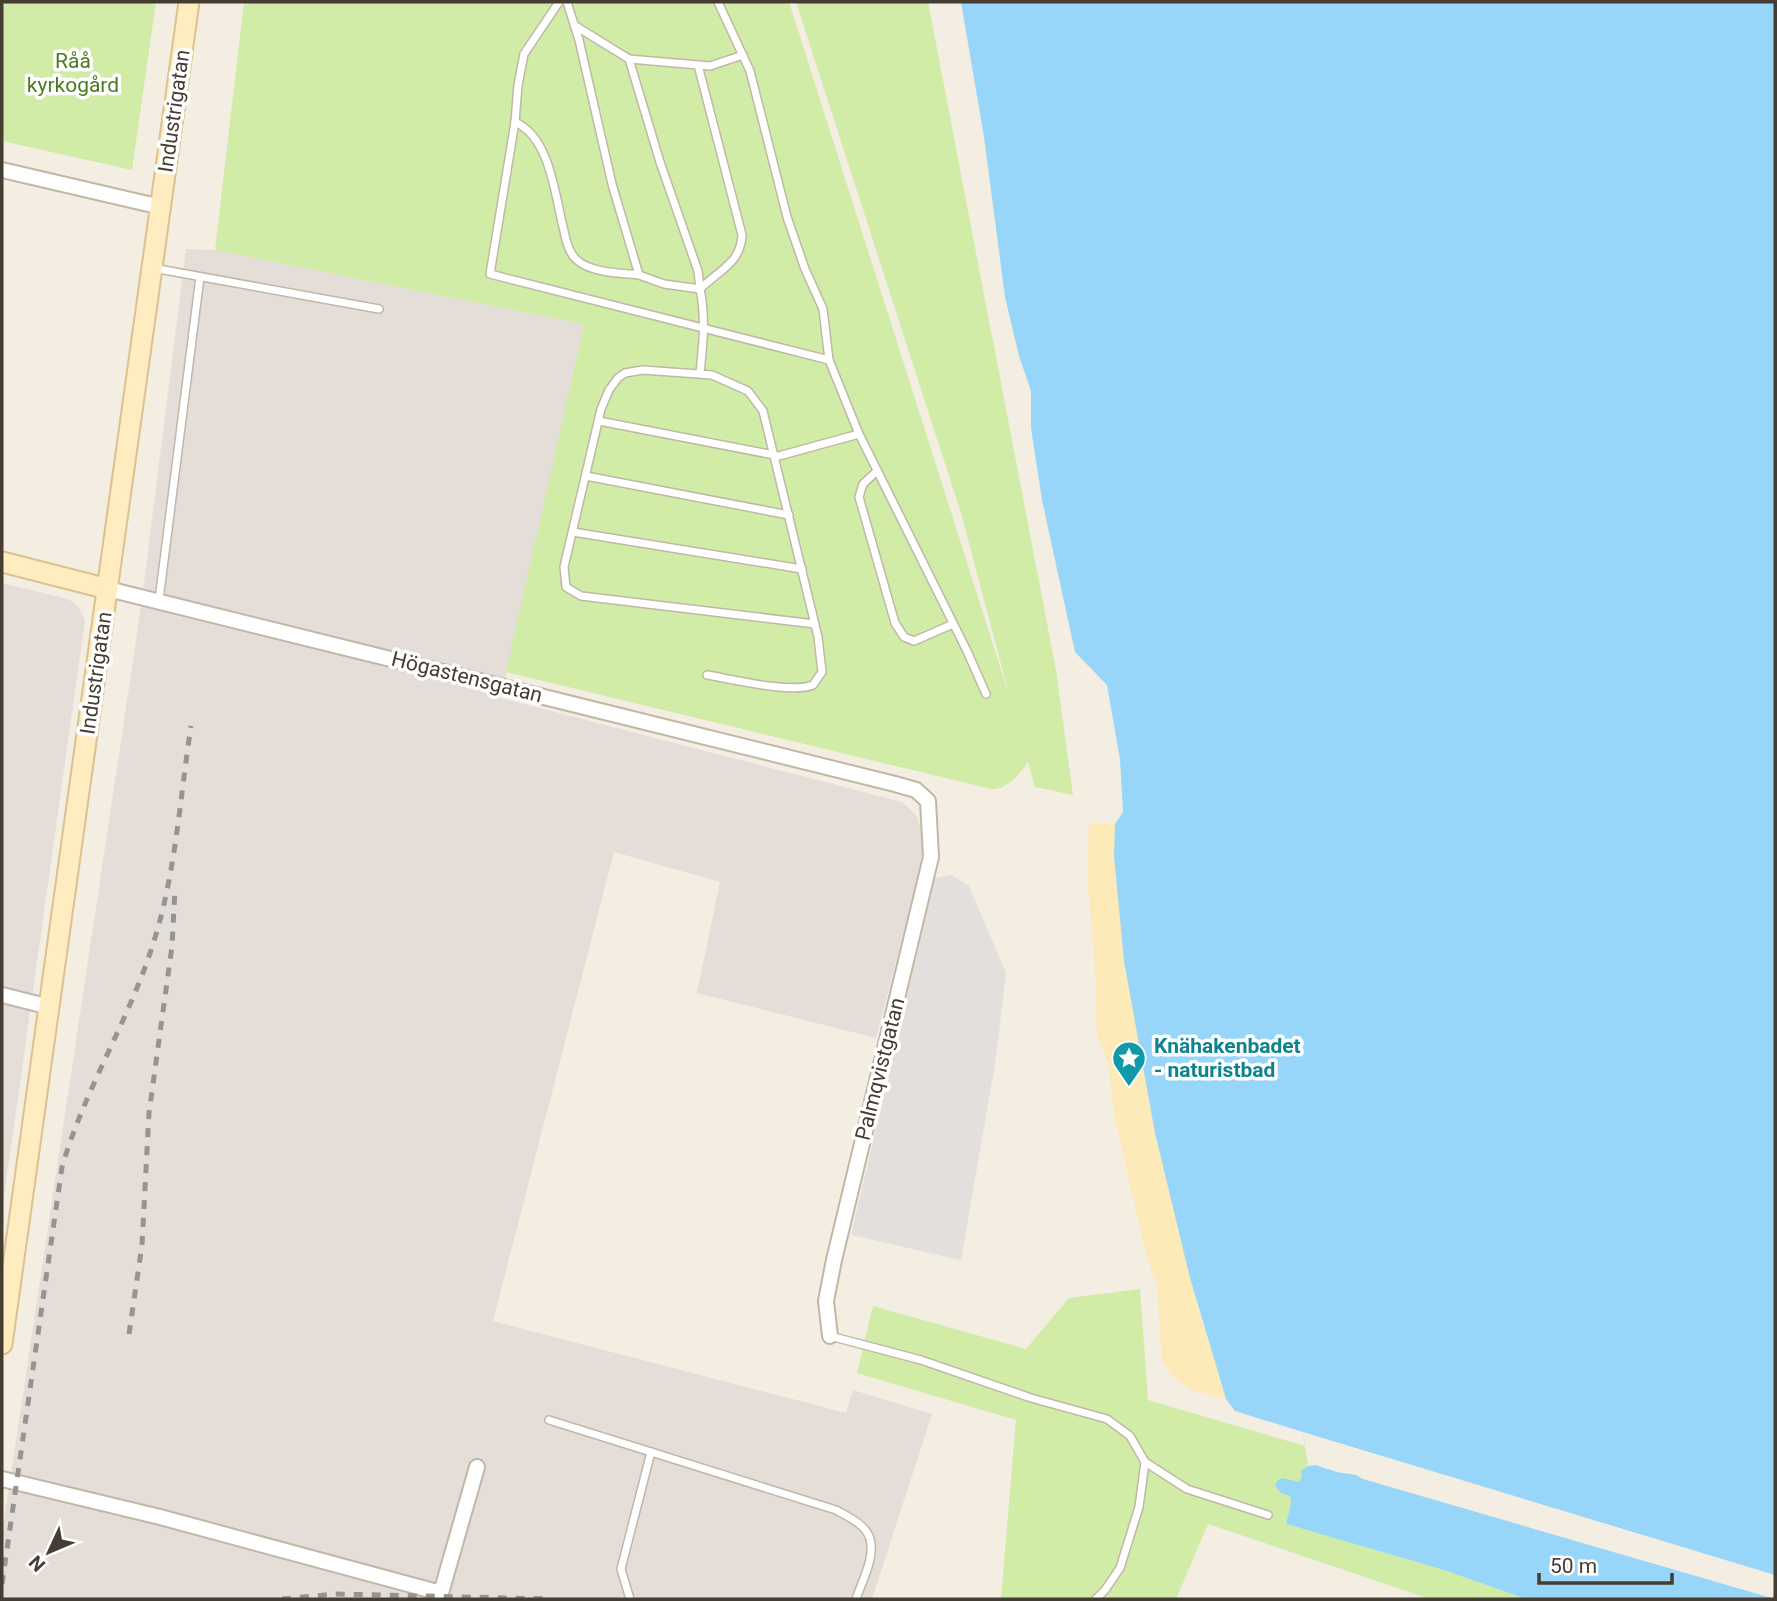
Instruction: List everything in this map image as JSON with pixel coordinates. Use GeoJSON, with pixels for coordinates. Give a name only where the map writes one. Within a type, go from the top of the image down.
{"type":"FeatureCollection","features":[{"type":"Feature","properties":{"kind":"street","name":"Industrigatan"},"geometry":{"type":"LineString","coordinates":[[2,1344],[189,2]]}},
{"type":"Feature","properties":{"kind":"street"},"geometry":{"type":"LineString","coordinates":[[2,170],[161,207]]}},
{"type":"Feature","properties":{"kind":"street","name":"Högastensgatan"},"geometry":{"type":"LineString","coordinates":[[2,562],[895,784],[916,790],[928,801]]}},
{"type":"Feature","properties":{"kind":"street","name":"Palmqvistgatan"},"geometry":{"type":"LineString","coordinates":[[830,1336],[826,1301],[834,1260],[931,857],[928,801]]}},
{"type":"Feature","properties":{"kind":"street"},"geometry":{"type":"LineString","coordinates":[[2,995],[50,1007]]}},
{"type":"Feature","properties":{"kind":"street"},"geometry":{"type":"LineString","coordinates":[[2,1479],[160,1517],[441,1593],[477,1467]]}},
{"type":"Feature","properties":{"kind":"lane"},"geometry":{"type":"LineString","coordinates":[[558,2],[524,54],[518,85],[516,122],[508,156],[491,274],[829,360]]}},
{"type":"Feature","properties":{"kind":"lane"},"geometry":{"type":"LineString","coordinates":[[567,2],[612,184],[639,275]]}},
{"type":"Feature","properties":{"kind":"lane"},"geometry":{"type":"LineString","coordinates":[[718,2],[743,55],[765,123],[787,216],[805,270],[823,309],[829,360],[859,434],[986,694]]}},
{"type":"Feature","properties":{"kind":"lane"},"geometry":{"type":"LineString","coordinates":[[574,25],[629,59],[710,66],[743,55]]}},
{"type":"Feature","properties":{"kind":"lane"},"geometry":{"type":"LineString","coordinates":[[629,59],[660,162],[698,271],[705,310],[700,373]]}},
{"type":"Feature","properties":{"kind":"lane"},"geometry":{"type":"LineString","coordinates":[[698,65],[741,235],[741,248],[734,259],[700,289]]}},
{"type":"Feature","properties":{"kind":"lane"},"geometry":{"type":"LineString","coordinates":[[516,122],[534,135],[545,154],[564,234],[576,260],[598,268],[639,275],[664,284],[700,289]]}},
{"type":"Feature","properties":{"kind":"lane"},"geometry":{"type":"LineString","coordinates":[[153,268],[379,309]]}},
{"type":"Feature","properties":{"kind":"lane"},"geometry":{"type":"LineString","coordinates":[[159,600],[200,277]]}},
{"type":"Feature","properties":{"kind":"lane"},"geometry":{"type":"LineString","coordinates":[[707,675],[800,688],[813,685],[821,672],[815,624],[763,411],[754,397],[740,386],[712,374],[643,370],[625,373],[610,390],[598,421],[564,577],[566,587],[576,594],[815,624]]}},
{"type":"Feature","properties":{"kind":"lane"},"geometry":{"type":"LineString","coordinates":[[598,421],[774,456],[859,434]]}},
{"type":"Feature","properties":{"kind":"lane"},"geometry":{"type":"LineString","coordinates":[[877,471],[863,484],[859,497],[895,623],[904,637],[914,641],[953,624]]}},
{"type":"Feature","properties":{"kind":"lane"},"geometry":{"type":"LineString","coordinates":[[586,476],[789,515]]}},
{"type":"Feature","properties":{"kind":"lane"},"geometry":{"type":"LineString","coordinates":[[573,532],[802,569]]}},
{"type":"Feature","properties":{"kind":"lane"},"geometry":{"type":"LineString","coordinates":[[830,1336],[921,1360],[1031,1398],[1107,1419],[1130,1436],[1145,1462],[1187,1489],[1268,1515]]}},
{"type":"Feature","properties":{"kind":"lane"},"geometry":{"type":"LineString","coordinates":[[549,1420],[836,1510],[859,1524],[869,1535],[871,1555],[856,1599]]}},
{"type":"Feature","properties":{"kind":"lane"},"geometry":{"type":"LineString","coordinates":[[630,1599],[621,1569],[651,1452]]}},
{"type":"Feature","properties":{"kind":"lane"},"geometry":{"type":"LineString","coordinates":[[1096,1599],[1119,1569],[1139,1507],[1145,1462]]}},
{"type":"Feature","properties":{"kind":"shaded area"},"geometry":{"type":"Polygon","coordinates":[[[186,249],[215,250],[584,324],[501,698],[902,802],[916,815],[922,832],[922,861],[876,1038],[697,993],[720,882],[614,852],[493,1321],[846,1413],[853,1390],[932,1414],[872,1599],[2,1599],[2,1534],[140,614],[186,249]]]}},
{"type":"Feature","properties":{"kind":"shaded area"},"geometry":{"type":"Polygon","coordinates":[[[2,583],[68,599],[78,606],[85,620],[2,1211],[2,583]]]}},
{"type":"Feature","properties":{"kind":"shaded area"},"geometry":{"type":"Polygon","coordinates":[[[951,875],[969,886],[1006,973],[996,1058],[961,1260],[851,1235],[935,878],[951,875]]]}},
{"type":"Feature","properties":{"kind":"green space","name":"Råå kyrkogård"},"geometry":{"type":"Polygon","coordinates":[[[2,2],[156,2],[132,170],[2,141],[2,2]]]}},
{"type":"Feature","properties":{"kind":"green space"},"geometry":{"type":"Polygon","coordinates":[[[244,2],[789,2],[1010,698],[961,513],[796,2],[928,2],[1056,670],[1073,795],[1035,787],[1028,762],[1008,784],[991,789],[506,672],[584,324],[215,250],[244,2]]]}},
{"type":"Feature","properties":{"kind":"green space"},"geometry":{"type":"Polygon","coordinates":[[[1140,1289],[1148,1400],[1305,1446],[1308,1466],[1299,1483],[1277,1481],[1275,1486],[1281,1493],[1290,1496],[1286,1524],[1444,1570],[1526,1599],[1430,1599],[1208,1524],[1176,1599],[1001,1599],[1016,1420],[857,1373],[873,1306],[1026,1349],[1069,1298],[1140,1289]]]}},
{"type":"Feature","properties":{"kind":"sand","name":"Knähakenbadet - naturistbad"},"geometry":{"type":"Polygon","coordinates":[[[1089,824],[1115,824],[1114,856],[1190,1280],[1226,1399],[1193,1391],[1174,1378],[1162,1361],[1157,1285],[1147,1259],[1114,1114],[1108,1062],[1097,1036],[1095,969],[1087,873],[1089,824]]]}},
{"type":"Feature","properties":{"kind":"water"},"geometry":{"type":"Polygon","coordinates":[[[961,2],[1775,2],[1775,1599],[1526,1599],[1444,1570],[1286,1524],[1290,1496],[1281,1493],[1275,1486],[1282,1478],[1299,1482],[1301,1471],[1308,1466],[1303,1432],[1235,1411],[1226,1399],[1190,1278],[1155,1133],[1124,961],[1114,856],[1115,824],[1123,812],[1120,759],[1107,685],[1075,652],[1042,500],[1031,428],[1031,391],[1019,356],[1005,297],[984,137],[961,2]]]}},
{"type":"Feature","properties":{"kind":"pier"},"geometry":{"type":"Polygon","coordinates":[[[1303,1432],[1775,1575],[1775,1599],[1356,1475],[1315,1465],[1308,1466],[1303,1432]]]}},
{"type":"Feature","properties":{"kind":"railway"},"geometry":{"type":"LineString","coordinates":[[2,1584],[62,1167],[83,1109],[133,998],[154,941],[168,888],[191,726]]}},
{"type":"Feature","properties":{"kind":"railway"},"geometry":{"type":"LineString","coordinates":[[129,1334],[142,1245],[149,1113],[172,946],[175,889]]}},
{"type":"Feature","properties":{"kind":"railway"},"geometry":{"type":"LineString","coordinates":[[282,1599],[336,1594],[551,1599]]}},
{"type":"Feature","properties":{"kind":"place","name":"Knähakenbadet - naturistbad"},"geometry":{"type":"Point","coordinates":[1129,1088]}}]}
